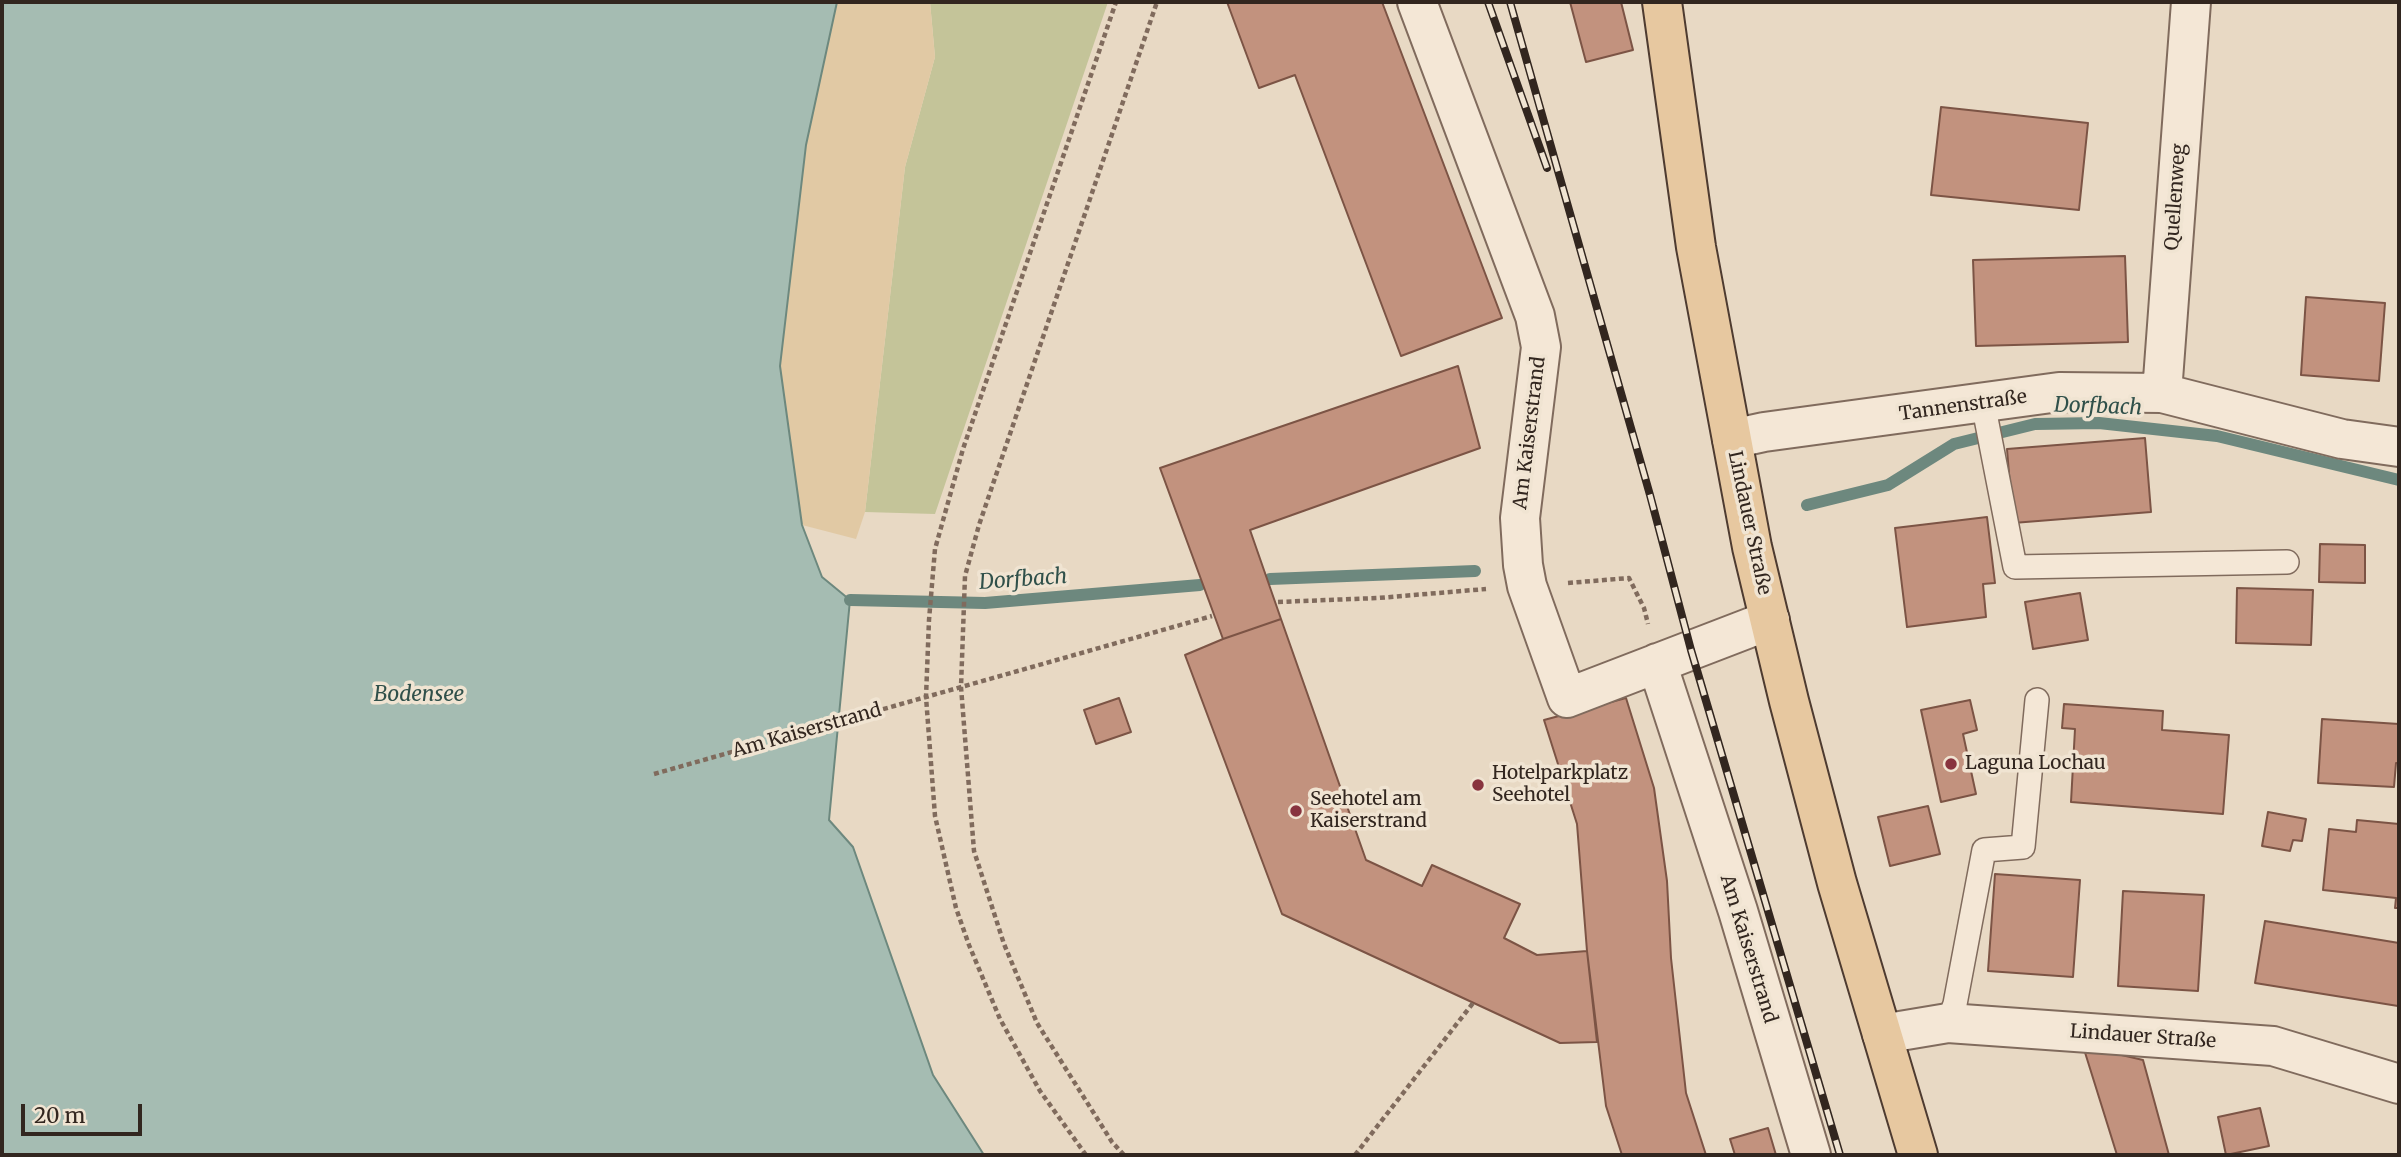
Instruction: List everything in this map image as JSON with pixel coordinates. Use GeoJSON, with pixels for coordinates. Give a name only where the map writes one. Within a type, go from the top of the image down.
{"type":"FeatureCollection","features":[{"type":"Feature","properties":{"kind":"main road","name":"Lindauer Straße"},"geometry":{"type":"LineString","coordinates":[[1662,2],[1696,247],[1752,547],[1838,883],[1918,1155]]}},
{"type":"Feature","properties":{"kind":"street","name":"Am Kaiserstrand"},"geometry":{"type":"LineString","coordinates":[[1417,2],[1535,316],[1541,347],[1520,518],[1523,565],[1527,586],[1567,698],[1770,620]]}},
{"type":"Feature","properties":{"kind":"street","name":"Quellenweg"},"geometry":{"type":"LineString","coordinates":[[2162,393],[2191,2]]}},
{"type":"Feature","properties":{"kind":"street","name":"Tannenstraße"},"geometry":{"type":"LineString","coordinates":[[1732,439],[1764,432],[1984,414],[2059,392],[2162,393],[2342,439],[2399,447]]}},
{"type":"Feature","properties":{"kind":"street","name":"Am Kaiserstrand"},"geometry":{"type":"LineString","coordinates":[[1657,663],[1738,911],[1811,1155]]}},
{"type":"Feature","properties":{"kind":"street","name":"Lindauer Straße"},"geometry":{"type":"LineString","coordinates":[[1882,1034],[1948,1023],[2273,1046],[2399,1084]]}},
{"type":"Feature","properties":{"kind":"lane"},"geometry":{"type":"LineString","coordinates":[[1984,414],[2015,567],[2287,562]]}},
{"type":"Feature","properties":{"kind":"lane"},"geometry":{"type":"LineString","coordinates":[[1948,1023],[1955,1004],[1984,850],[2023,847],[2037,700]]}},
{"type":"Feature","properties":{"kind":"path"},"geometry":{"type":"LineString","coordinates":[[1086,1155],[1033,1079],[1000,1019],[956,908],[935,816],[926,697],[935,549],[962,449],[1116,2]]}},
{"type":"Feature","properties":{"kind":"path"},"geometry":{"type":"LineString","coordinates":[[1124,1155],[1112,1142],[1037,1023],[1004,944],[974,851],[961,687],[962,626],[965,576],[979,525],[1157,2]]}},
{"type":"Feature","properties":{"kind":"path"},"geometry":{"type":"LineString","coordinates":[[1278,602],[1378,598],[1629,578],[1644,608],[1657,663]]}},
{"type":"Feature","properties":{"kind":"path","name":"Am Kaiserstrand"},"geometry":{"type":"LineString","coordinates":[[654,774],[1212,616]]}},
{"type":"Feature","properties":{"kind":"path"},"geometry":{"type":"LineString","coordinates":[[1355,1155],[1474,1003]]}},
{"type":"Feature","properties":{"kind":"green space"},"geometry":{"type":"Polygon","coordinates":[[[930,2],[1108,2],[935,514],[865,512],[905,167],[935,57],[930,2]]]}},
{"type":"Feature","properties":{"kind":"sand"},"geometry":{"type":"Polygon","coordinates":[[[837,2],[930,2],[935,57],[905,167],[865,512],[856,539],[802,525],[780,366],[806,145],[837,2]]]}},
{"type":"Feature","properties":{"kind":"water","name":"Bodensee"},"geometry":{"type":"Polygon","coordinates":[[[2,2],[837,2],[806,145],[780,366],[802,525],[822,577],[850,600],[829,820],[853,847],[933,1075],[984,1155],[2,1155],[2,2]]]}},
{"type":"Feature","properties":{"kind":"building"},"geometry":{"type":"Polygon","coordinates":[[[1227,2],[1382,2],[1502,318],[1401,356],[1295,75],[1259,88],[1227,2]]]}},
{"type":"Feature","properties":{"kind":"building"},"geometry":{"type":"Polygon","coordinates":[[[1570,2],[1621,2],[1633,50],[1586,62],[1570,2]]]}},
{"type":"Feature","properties":{"kind":"building"},"geometry":{"type":"Polygon","coordinates":[[[1941,107],[2088,123],[2079,210],[1931,195],[1941,107]]]}},
{"type":"Feature","properties":{"kind":"building"},"geometry":{"type":"Polygon","coordinates":[[[2125,256],[2128,342],[1976,346],[1973,260],[2125,256]]]}},
{"type":"Feature","properties":{"kind":"building"},"geometry":{"type":"Polygon","coordinates":[[[2306,297],[2385,303],[2379,381],[2301,375],[2306,297]]]}},
{"type":"Feature","properties":{"kind":"building"},"geometry":{"type":"Polygon","coordinates":[[[1458,366],[1480,448],[1250,530],[1281,619],[1223,639],[1160,468],[1458,366]]]}},
{"type":"Feature","properties":{"kind":"building"},"geometry":{"type":"Polygon","coordinates":[[[2145,438],[2151,512],[2013,523],[2007,449],[2145,438]]]}},
{"type":"Feature","properties":{"kind":"building"},"geometry":{"type":"Polygon","coordinates":[[[1987,517],[1995,583],[1983,584],[1986,617],[1907,627],[1895,528],[1987,517]]]}},
{"type":"Feature","properties":{"kind":"building"},"geometry":{"type":"Polygon","coordinates":[[[2320,544],[2365,545],[2365,583],[2319,582],[2320,544]]]}},
{"type":"Feature","properties":{"kind":"building"},"geometry":{"type":"Polygon","coordinates":[[[2237,588],[2313,590],[2311,645],[2236,643],[2237,588]]]}},
{"type":"Feature","properties":{"kind":"building"},"geometry":{"type":"Polygon","coordinates":[[[2080,593],[2088,640],[2033,649],[2025,602],[2080,593]]]}},
{"type":"Feature","properties":{"kind":"building","name":"Seehotel am Kaiserstrand"},"geometry":{"type":"Polygon","coordinates":[[[1281,619],[1366,860],[1422,886],[1432,865],[1520,904],[1504,938],[1537,955],[1587,951],[1597,1042],[1560,1043],[1282,914],[1185,655],[1281,619]]]}},
{"type":"Feature","properties":{"kind":"building"},"geometry":{"type":"Polygon","coordinates":[[[1119,698],[1131,732],[1096,744],[1084,710],[1119,698]]]}},
{"type":"Feature","properties":{"kind":"building"},"geometry":{"type":"Polygon","coordinates":[[[1626,698],[1654,788],[1667,881],[1671,958],[1686,1093],[1706,1155],[1622,1155],[1606,1106],[1587,951],[1577,824],[1544,720],[1626,698]]]}},
{"type":"Feature","properties":{"kind":"building","name":"Laguna Lochau"},"geometry":{"type":"Polygon","coordinates":[[[1970,700],[1977,730],[1963,734],[1976,794],[1941,802],[1921,710],[1970,700]]]}},
{"type":"Feature","properties":{"kind":"building"},"geometry":{"type":"Polygon","coordinates":[[[2064,704],[2163,711],[2162,730],[2229,735],[2223,814],[2071,802],[2075,729],[2062,728],[2064,704]]]}},
{"type":"Feature","properties":{"kind":"building"},"geometry":{"type":"Polygon","coordinates":[[[2322,719],[2399,724],[2399,763],[2396,763],[2394,787],[2318,783],[2322,719]]]}},
{"type":"Feature","properties":{"kind":"building"},"geometry":{"type":"Polygon","coordinates":[[[1928,806],[1940,854],[1890,866],[1878,817],[1928,806]]]}},
{"type":"Feature","properties":{"kind":"building"},"geometry":{"type":"Polygon","coordinates":[[[2268,812],[2306,819],[2302,841],[2293,840],[2290,851],[2262,846],[2268,812]]]}},
{"type":"Feature","properties":{"kind":"building"},"geometry":{"type":"Polygon","coordinates":[[[2357,820],[2399,824],[2399,908],[2395,908],[2396,898],[2323,890],[2329,829],[2356,832],[2357,820]]]}},
{"type":"Feature","properties":{"kind":"building"},"geometry":{"type":"Polygon","coordinates":[[[1995,874],[2080,880],[2073,977],[1988,971],[1995,874]]]}},
{"type":"Feature","properties":{"kind":"building"},"geometry":{"type":"Polygon","coordinates":[[[2123,891],[2204,895],[2198,991],[2118,986],[2123,891]]]}},
{"type":"Feature","properties":{"kind":"building"},"geometry":{"type":"Polygon","coordinates":[[[2265,921],[2399,943],[2398,1006],[2255,983],[2265,921]]]}},
{"type":"Feature","properties":{"kind":"building"},"geometry":{"type":"Polygon","coordinates":[[[2083,1046],[2143,1060],[2169,1155],[2117,1155],[2083,1046]]]}},
{"type":"Feature","properties":{"kind":"building"},"geometry":{"type":"Polygon","coordinates":[[[2260,1108],[2269,1146],[2226,1155],[2218,1117],[2260,1108]]]}},
{"type":"Feature","properties":{"kind":"building"},"geometry":{"type":"Polygon","coordinates":[[[1768,1128],[1776,1155],[1735,1155],[1730,1139],[1768,1128]]]}},
{"type":"Feature","properties":{"kind":"waterway","name":"Dorfbach"},"geometry":{"type":"LineString","coordinates":[[1807,505],[1888,485],[1954,444],[2035,424],[2099,423],[2217,436],[2399,480]]}},
{"type":"Feature","properties":{"kind":"waterway","name":"Dorfbach"},"geometry":{"type":"LineString","coordinates":[[1270,579],[1475,571]]}},
{"type":"Feature","properties":{"kind":"waterway","name":"Dorfbach"},"geometry":{"type":"LineString","coordinates":[[850,600],[985,603],[1200,585]]}},
{"type":"Feature","properties":{"kind":"railway"},"geometry":{"type":"LineString","coordinates":[[1488,2],[1547,168]]}},
{"type":"Feature","properties":{"kind":"railway"},"geometry":{"type":"LineString","coordinates":[[1510,2],[1650,495],[1691,650],[1840,1155]]}},
{"type":"Feature","properties":{"kind":"place","name":"Laguna Lochau"},"geometry":{"type":"Point","coordinates":[1951,764]}},
{"type":"Feature","properties":{"kind":"place","name":"Hotelparkplatz Seehotel"},"geometry":{"type":"Point","coordinates":[1478,785]}},
{"type":"Feature","properties":{"kind":"place","name":"Seehotel am Kaiserstrand"},"geometry":{"type":"Point","coordinates":[1296,811]}}]}
